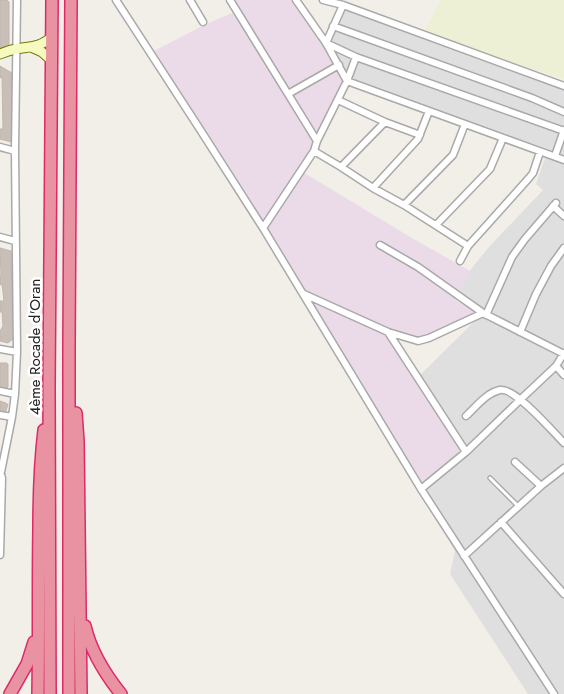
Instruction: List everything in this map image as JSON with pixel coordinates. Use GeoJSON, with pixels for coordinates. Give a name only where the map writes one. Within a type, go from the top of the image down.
{"type":"FeatureCollection","features":[{"type":"Feature","properties":{"kind":"highway","name":"4ème Rocade d'Oran"},"geometry":{"type":"LineString","coordinates":[[50,694],[49,386],[52,0]]}},
{"type":"Feature","properties":{"kind":"highway"},"geometry":{"type":"LineString","coordinates":[[69,694],[71,0]]}},
{"type":"Feature","properties":{"kind":"highway"},"geometry":{"type":"LineString","coordinates":[[69,345],[75,388],[78,441],[81,694]]}},
{"type":"Feature","properties":{"kind":"highway"},"geometry":{"type":"LineString","coordinates":[[38,694],[40,474],[41,449],[49,386]]}},
{"type":"Feature","properties":{"kind":"highway"},"geometry":{"type":"LineString","coordinates":[[80,608],[90,643],[97,658],[109,679],[122,694]]}},
{"type":"Feature","properties":{"kind":"highway"},"geometry":{"type":"LineString","coordinates":[[10,694],[18,683],[30,657],[38,625]]}},
{"type":"Feature","properties":{"kind":"street"},"geometry":{"type":"LineString","coordinates":[[0,555],[2,478],[0,471],[12,417],[17,352],[15,151],[17,0]]}},
{"type":"Feature","properties":{"kind":"street"},"geometry":{"type":"LineString","coordinates":[[116,0],[263,228],[421,489],[554,694]]}},
{"type":"Feature","properties":{"kind":"street"},"geometry":{"type":"LineString","coordinates":[[190,0],[203,22]]}},
{"type":"Feature","properties":{"kind":"street"},"geometry":{"type":"LineString","coordinates":[[230,0],[317,141]]}},
{"type":"Feature","properties":{"kind":"street"},"geometry":{"type":"LineString","coordinates":[[296,0],[326,43],[348,81],[564,160]]}},
{"type":"Feature","properties":{"kind":"street"},"geometry":{"type":"LineString","coordinates":[[323,0],[343,5],[564,86]]}},
{"type":"Feature","properties":{"kind":"street"},"geometry":{"type":"LineString","coordinates":[[326,43],[343,5]]}},
{"type":"Feature","properties":{"kind":"street"},"geometry":{"type":"LineString","coordinates":[[333,26],[532,98],[564,112]]}},
{"type":"Feature","properties":{"kind":"street"},"geometry":{"type":"LineString","coordinates":[[0,54],[17,49],[31,48],[52,37]]}},
{"type":"Feature","properties":{"kind":"street"},"geometry":{"type":"LineString","coordinates":[[326,43],[356,57],[564,131],[555,156]]}},
{"type":"Feature","properties":{"kind":"street"},"geometry":{"type":"LineString","coordinates":[[31,48],[42,52],[51,60]]}},
{"type":"Feature","properties":{"kind":"street"},"geometry":{"type":"LineString","coordinates":[[263,228],[314,151],[317,141],[348,81],[356,57]]}},
{"type":"Feature","properties":{"kind":"street"},"geometry":{"type":"LineString","coordinates":[[288,94],[339,65]]}},
{"type":"Feature","properties":{"kind":"street"},"geometry":{"type":"LineString","coordinates":[[338,100],[385,122],[420,135]]}},
{"type":"Feature","properties":{"kind":"street"},"geometry":{"type":"LineString","coordinates":[[374,188],[418,139],[429,111]]}},
{"type":"Feature","properties":{"kind":"street"},"geometry":{"type":"LineString","coordinates":[[342,167],[385,122]]}},
{"type":"Feature","properties":{"kind":"street"},"geometry":{"type":"LineString","coordinates":[[404,205],[453,154],[466,124]]}},
{"type":"Feature","properties":{"kind":"street"},"geometry":{"type":"LineString","coordinates":[[436,225],[490,169],[503,138]]}},
{"type":"Feature","properties":{"kind":"street"},"geometry":{"type":"LineString","coordinates":[[0,147],[15,151]]}},
{"type":"Feature","properties":{"kind":"street"},"geometry":{"type":"LineString","coordinates":[[314,151],[468,246]]}},
{"type":"Feature","properties":{"kind":"street"},"geometry":{"type":"LineString","coordinates":[[460,261],[468,246],[533,173],[540,152]]}},
{"type":"Feature","properties":{"kind":"street"},"geometry":{"type":"LineString","coordinates":[[303,293],[388,332],[418,341],[429,338],[484,314],[512,257],[525,239],[554,204],[564,216]]}},
{"type":"Feature","properties":{"kind":"street"},"geometry":{"type":"LineString","coordinates":[[0,238],[15,241]]}},
{"type":"Feature","properties":{"kind":"street"},"geometry":{"type":"LineString","coordinates":[[380,245],[418,267],[484,314],[564,354],[556,366],[466,452],[421,489]]}},
{"type":"Feature","properties":{"kind":"street"},"geometry":{"type":"LineString","coordinates":[[520,332],[536,294],[551,266],[564,248]]}},
{"type":"Feature","properties":{"kind":"street"},"geometry":{"type":"LineString","coordinates":[[388,332],[466,452]]}},
{"type":"Feature","properties":{"kind":"street"},"geometry":{"type":"LineString","coordinates":[[0,349],[17,352]]}},
{"type":"Feature","properties":{"kind":"street"},"geometry":{"type":"LineString","coordinates":[[556,366],[564,375]]}},
{"type":"Feature","properties":{"kind":"street"},"geometry":{"type":"LineString","coordinates":[[466,416],[493,393],[506,390],[520,399],[564,444]]}},
{"type":"Feature","properties":{"kind":"street"},"geometry":{"type":"LineString","coordinates":[[0,391],[15,394]]}},
{"type":"Feature","properties":{"kind":"street"},"geometry":{"type":"LineString","coordinates":[[0,415],[12,417]]}},
{"type":"Feature","properties":{"kind":"street"},"geometry":{"type":"LineString","coordinates":[[515,462],[541,486]]}},
{"type":"Feature","properties":{"kind":"street"},"geometry":{"type":"LineString","coordinates":[[464,556],[541,486],[564,468]]}},
{"type":"Feature","properties":{"kind":"street"},"geometry":{"type":"LineString","coordinates":[[501,522],[564,594]]}},
{"type":"Feature","properties":{"kind":"lane"},"geometry":{"type":"LineString","coordinates":[[490,478],[519,506]]}},
{"type":"Feature","properties":{"kind":"shaded area"},"geometry":{"type":"Polygon","coordinates":[[[230,0],[294,0],[330,52],[348,83],[301,171],[470,271],[455,300],[478,313],[420,338],[388,335],[462,447],[420,483],[154,51],[204,25],[237,11],[230,0]]]}},
{"type":"Feature","properties":{"kind":"shaded area"},"geometry":{"type":"Polygon","coordinates":[[[342,7],[564,88],[564,694],[528,694],[450,574],[455,551],[416,486],[462,446],[418,377],[484,312],[456,296],[470,270],[543,190],[536,184],[548,149],[347,76],[326,39],[342,7]]]}},
{"type":"Feature","properties":{"kind":"green space"},"geometry":{"type":"Polygon","coordinates":[[[441,0],[564,0],[564,79],[422,34],[441,0]]]}},
{"type":"Feature","properties":{"kind":"building"},"geometry":{"type":"Polygon","coordinates":[[[0,0],[7,0],[9,2],[9,46],[0,51],[0,0]]]}},
{"type":"Feature","properties":{"kind":"building"},"geometry":{"type":"Polygon","coordinates":[[[0,66],[12,73],[12,125],[14,125],[11,142],[0,139],[0,129],[3,129],[0,66]]]}},
{"type":"Feature","properties":{"kind":"building"},"geometry":{"type":"Polygon","coordinates":[[[0,248],[11,251],[13,339],[8,343],[0,341],[0,331],[3,326],[0,301],[4,301],[2,284],[0,285],[0,248]]]}},
{"type":"Feature","properties":{"kind":"building"},"geometry":{"type":"Polygon","coordinates":[[[0,363],[8,364],[7,388],[0,388],[0,363]]]}},
{"type":"Feature","properties":{"kind":"building"},"geometry":{"type":"Polygon","coordinates":[[[0,401],[8,404],[5,414],[0,414],[0,401]]]}}]}
